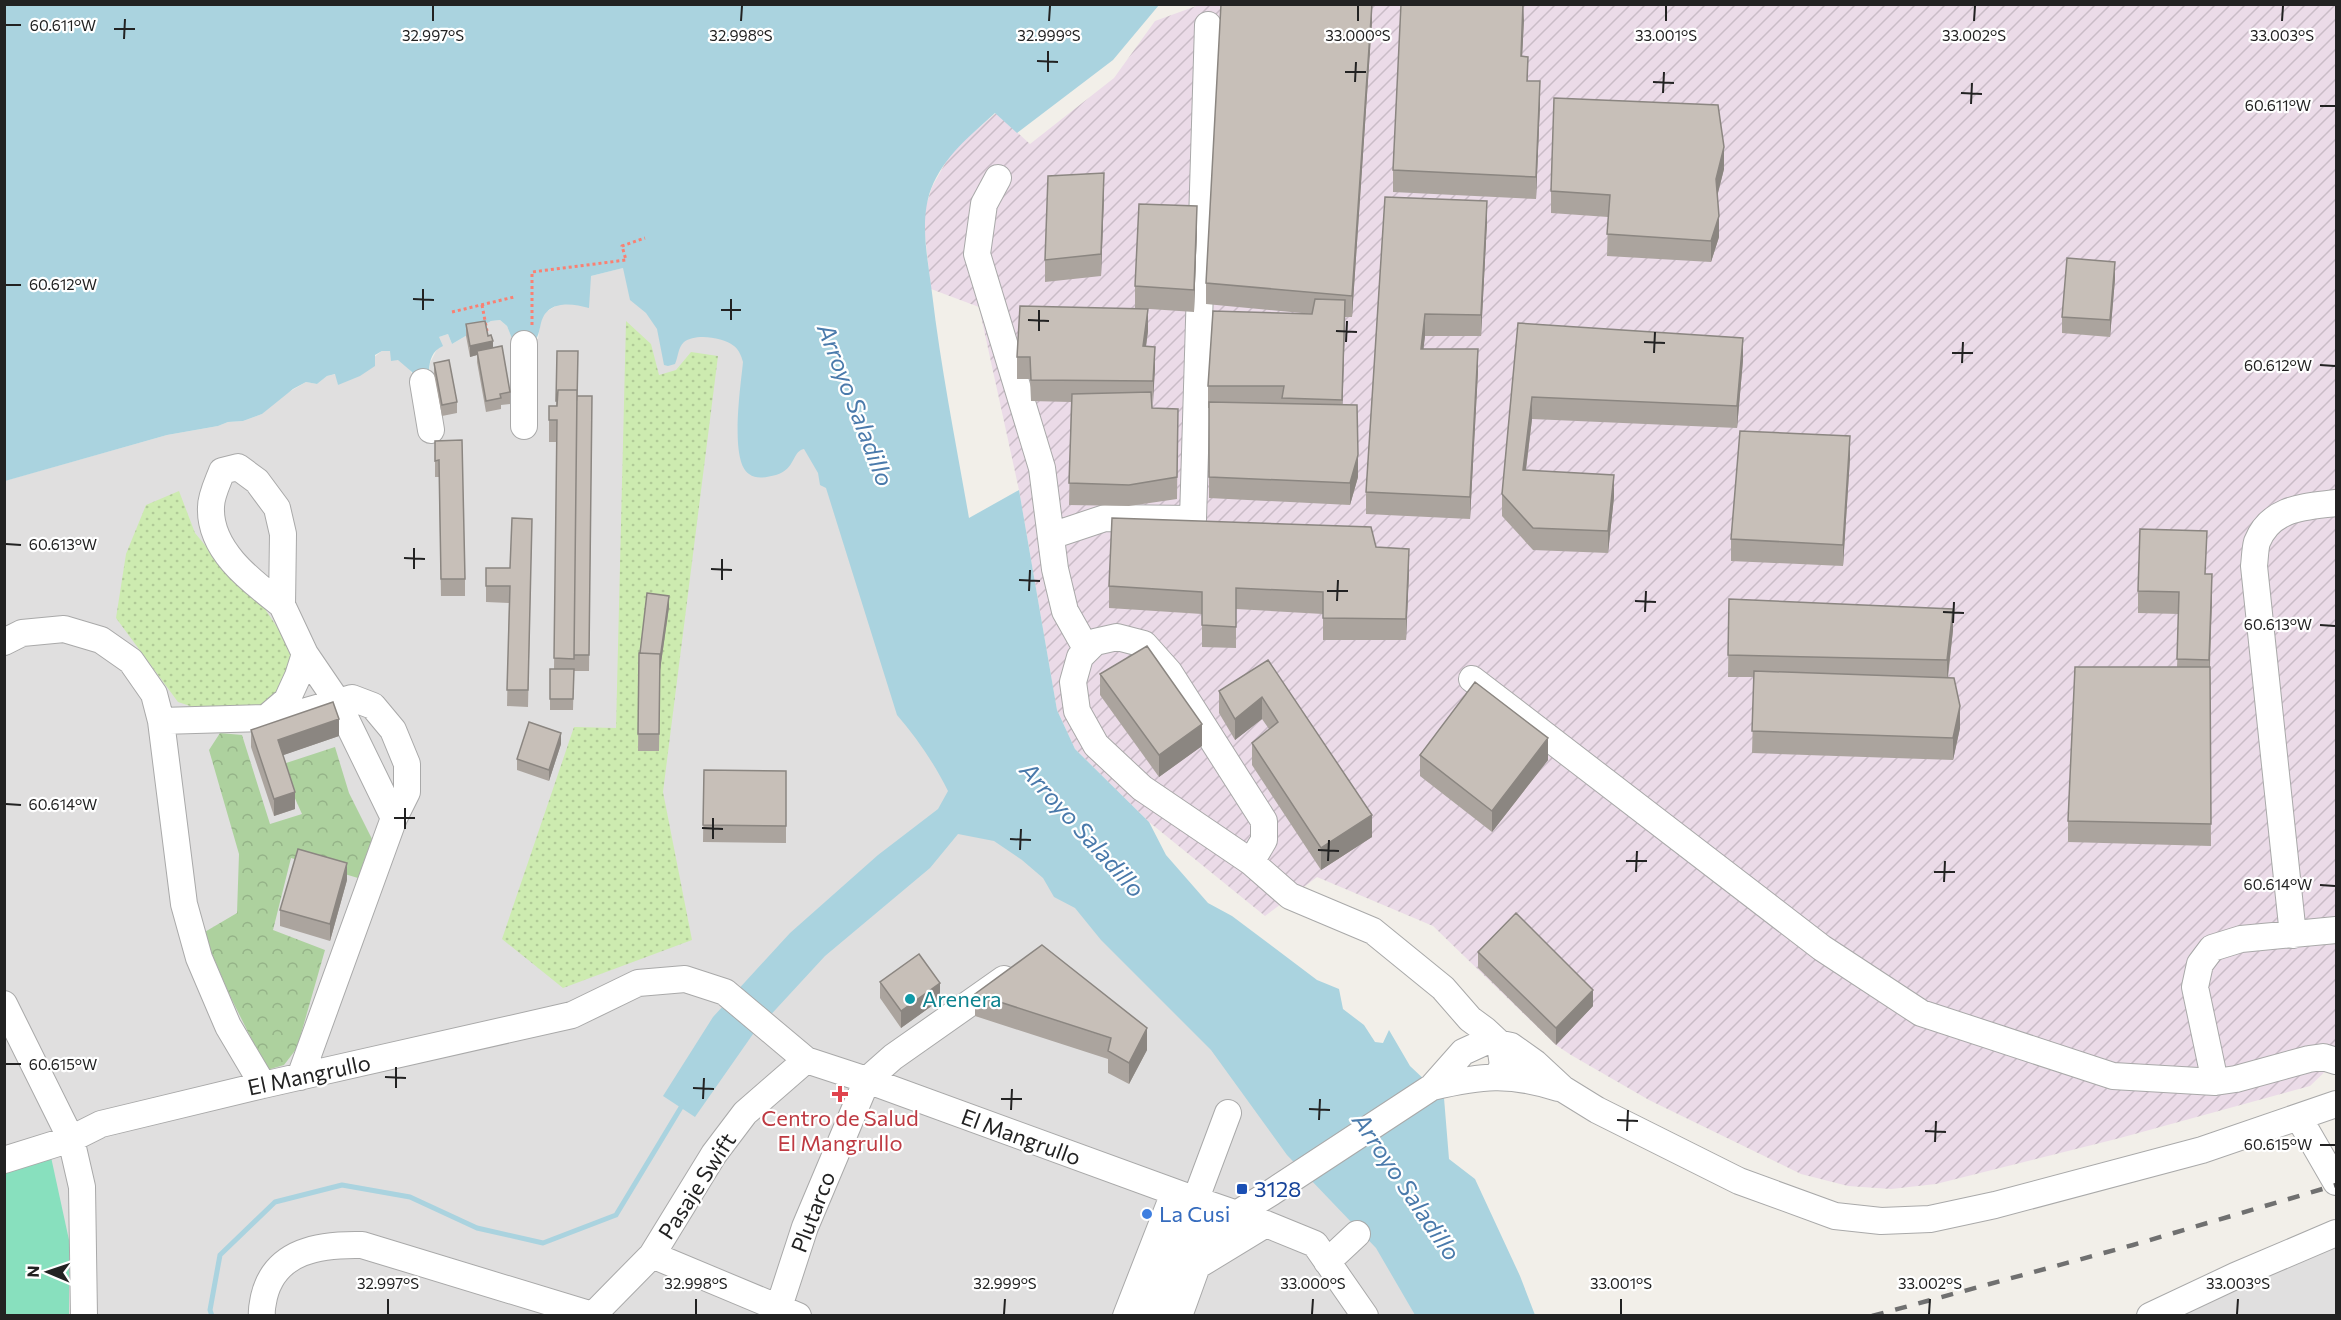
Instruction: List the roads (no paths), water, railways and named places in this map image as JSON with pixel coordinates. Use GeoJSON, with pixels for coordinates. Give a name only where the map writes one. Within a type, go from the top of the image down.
{"type":"FeatureCollection","features":[{"type":"Feature","properties":{"kind":"street"},"geometry":{"type":"LineString","coordinates":[[1050,536],[1105,518],[1192,519],[1208,25]]}},
{"type":"Feature","properties":{"kind":"street"},"geometry":{"type":"LineString","coordinates":[[998,178],[984,204],[977,254],[1042,468],[1055,569],[1065,611],[1087,650]]}},
{"type":"Feature","properties":{"kind":"street"},"geometry":{"type":"LineString","coordinates":[[524,426],[528,338]]}},
{"type":"Feature","properties":{"kind":"street"},"geometry":{"type":"LineString","coordinates":[[423,382],[431,430]]}},
{"type":"Feature","properties":{"kind":"street"},"geometry":{"type":"LineString","coordinates":[[282,605],[247,578],[216,538],[211,506],[222,471],[238,466],[257,481],[277,508],[283,534],[282,605],[305,654],[337,701],[394,818]]}},
{"type":"Feature","properties":{"kind":"street"},"geometry":{"type":"LineString","coordinates":[[2293,935],[2254,566],[2257,543],[2268,524],[2292,508],[2337,503]]}},
{"type":"Feature","properties":{"kind":"street"},"geometry":{"type":"LineString","coordinates":[[4,642],[22,633],[64,628],[101,640],[130,661],[154,694],[161,721],[184,904],[199,958],[228,1026],[263,1085]]}},
{"type":"Feature","properties":{"kind":"street"},"geometry":{"type":"LineString","coordinates":[[1251,862],[1264,840],[1264,821],[1169,672],[1143,644],[1117,637],[1095,642],[1080,657],[1073,682],[1077,711],[1096,745],[1142,788],[1251,862],[1290,896],[1373,931],[1443,988],[1470,1019],[1500,1044],[1503,1066],[1491,1076]]}},
{"type":"Feature","properties":{"kind":"street"},"geometry":{"type":"LineString","coordinates":[[266,718],[287,700],[305,654]]}},
{"type":"Feature","properties":{"kind":"street"},"geometry":{"type":"LineString","coordinates":[[1472,679],[1822,948],[1921,1013],[2113,1076],[2215,1082],[2236,1079],[2309,1059],[2323,1057],[2337,1061]]}},
{"type":"Feature","properties":{"kind":"street"},"geometry":{"type":"LineString","coordinates":[[161,721],[266,718],[303,712],[352,698],[373,706],[393,730],[408,764],[406,792],[394,818],[300,1077]]}},
{"type":"Feature","properties":{"kind":"street"},"geometry":{"type":"LineString","coordinates":[[2215,1082],[2195,987],[2200,964],[2212,948],[2241,939],[2337,930]]}},
{"type":"Feature","properties":{"kind":"street","name":"Plutarco"},"geometry":{"type":"LineString","coordinates":[[784,1313],[805,1227],[867,1080],[893,1057],[1025,964]]}},
{"type":"Feature","properties":{"kind":"street","name":"El Mangrullo"},"geometry":{"type":"LineString","coordinates":[[4,1160],[71,1139],[101,1124],[572,1015],[638,983],[684,979],[725,992],[806,1060],[1266,1224],[1315,1244],[1365,1316]]}},
{"type":"Feature","properties":{"kind":"street"},"geometry":{"type":"LineString","coordinates":[[4,1004],[71,1139],[82,1187],[84,1316]]}},
{"type":"Feature","properties":{"kind":"street"},"geometry":{"type":"LineString","coordinates":[[1470,1019],[1474,1061],[1491,1076]]}},
{"type":"Feature","properties":{"kind":"street"},"geometry":{"type":"LineString","coordinates":[[1177,1251],[1432,1087],[1463,1052],[1487,1041],[1511,1046],[1535,1063],[1563,1089],[1597,1110],[1739,1181],[1835,1216],[1881,1221],[1930,1219],[1995,1205],[2202,1150],[2337,1104]]}},
{"type":"Feature","properties":{"kind":"street","name":"Pasaje Swift"},"geometry":{"type":"LineString","coordinates":[[592,1315],[652,1255],[714,1154],[745,1113],[806,1060]]}},
{"type":"Feature","properties":{"kind":"street"},"geometry":{"type":"LineString","coordinates":[[1432,1087],[1491,1076],[1538,1081],[1563,1089]]}},
{"type":"Feature","properties":{"kind":"street"},"geometry":{"type":"LineString","coordinates":[[1126,1316],[1228,1113]]}},
{"type":"Feature","properties":{"kind":"street"},"geometry":{"type":"LineString","coordinates":[[2299,1118],[2337,1182]]}},
{"type":"Feature","properties":{"kind":"street"},"geometry":{"type":"LineString","coordinates":[[1152,1316],[1177,1251],[1185,1196]]}},
{"type":"Feature","properties":{"kind":"street"},"geometry":{"type":"LineString","coordinates":[[1179,1316],[1197,1266],[1266,1224]]}},
{"type":"Feature","properties":{"kind":"street"},"geometry":{"type":"LineString","coordinates":[[2150,1316],[2235,1276],[2337,1233]]}},
{"type":"Feature","properties":{"kind":"street"},"geometry":{"type":"LineString","coordinates":[[1327,1262],[1357,1234]]}},
{"type":"Feature","properties":{"kind":"street"},"geometry":{"type":"LineString","coordinates":[[262,1316],[267,1284],[280,1266],[305,1251],[334,1244],[362,1245],[592,1315]]}},
{"type":"Feature","properties":{"kind":"street"},"geometry":{"type":"LineString","coordinates":[[652,1255],[784,1313]]}},
{"type":"Feature","properties":{"kind":"water","name":"Arroyo Saladillo"},"geometry":{"type":"Polygon","coordinates":[[[5,5],[1159,5],[1113,60],[1017,133],[995,113],[950,157],[936,177],[931,189],[927,202],[925,227],[927,254],[944,378],[969,518],[1019,490],[1057,710],[1075,749],[1149,822],[1166,855],[1208,903],[1232,916],[1317,980],[1339,989],[1343,1009],[1364,1025],[1375,1042],[1383,1043],[1389,1030],[1410,1066],[1444,1098],[1449,1159],[1475,1179],[1520,1276],[1535,1315],[1415,1315],[1376,1248],[1287,1155],[1211,1050],[1101,940],[1075,908],[1054,897],[1043,878],[994,841],[958,834],[930,868],[825,956],[753,1034],[695,1117],[663,1096],[713,1017],[790,933],[878,855],[938,809],[948,791],[925,751],[897,715],[826,488],[820,485],[818,473],[804,449],[797,453],[787,469],[776,475],[762,478],[749,474],[739,454],[738,421],[743,362],[739,351],[723,340],[709,337],[689,339],[682,344],[675,364],[664,365],[657,329],[646,313],[630,300],[623,268],[591,276],[589,308],[567,304],[548,310],[532,344],[514,344],[507,326],[500,320],[491,321],[452,344],[448,334],[439,337],[443,346],[430,360],[430,380],[417,384],[412,372],[398,360],[391,361],[390,351],[382,351],[375,355],[375,366],[360,376],[338,385],[335,374],[327,376],[317,384],[306,382],[293,389],[262,414],[243,421],[167,435],[5,481],[5,5]]]}},
{"type":"Feature","properties":{"kind":"waterway"},"geometry":{"type":"LineString","coordinates":[[212,1316],[210,1310],[220,1255],[275,1202],[342,1185],[410,1197],[477,1228],[543,1243],[616,1215],[683,1104]]}},
{"type":"Feature","properties":{"kind":"railway"},"geometry":{"type":"LineString","coordinates":[[1872,1316],[2133,1245],[2336,1185]]}},
{"type":"Feature","properties":{"kind":"place","name":"Arenera"},"geometry":{"type":"Point","coordinates":[910,999]}},
{"type":"Feature","properties":{"kind":"place","name":"Centro de Salud El Mangrullo"},"geometry":{"type":"Point","coordinates":[840,1094]}},
{"type":"Feature","properties":{"kind":"place","name":"3128"},"geometry":{"type":"Point","coordinates":[1242,1189]}},
{"type":"Feature","properties":{"kind":"place","name":"La Cusi"},"geometry":{"type":"Point","coordinates":[1147,1214]}}]}
